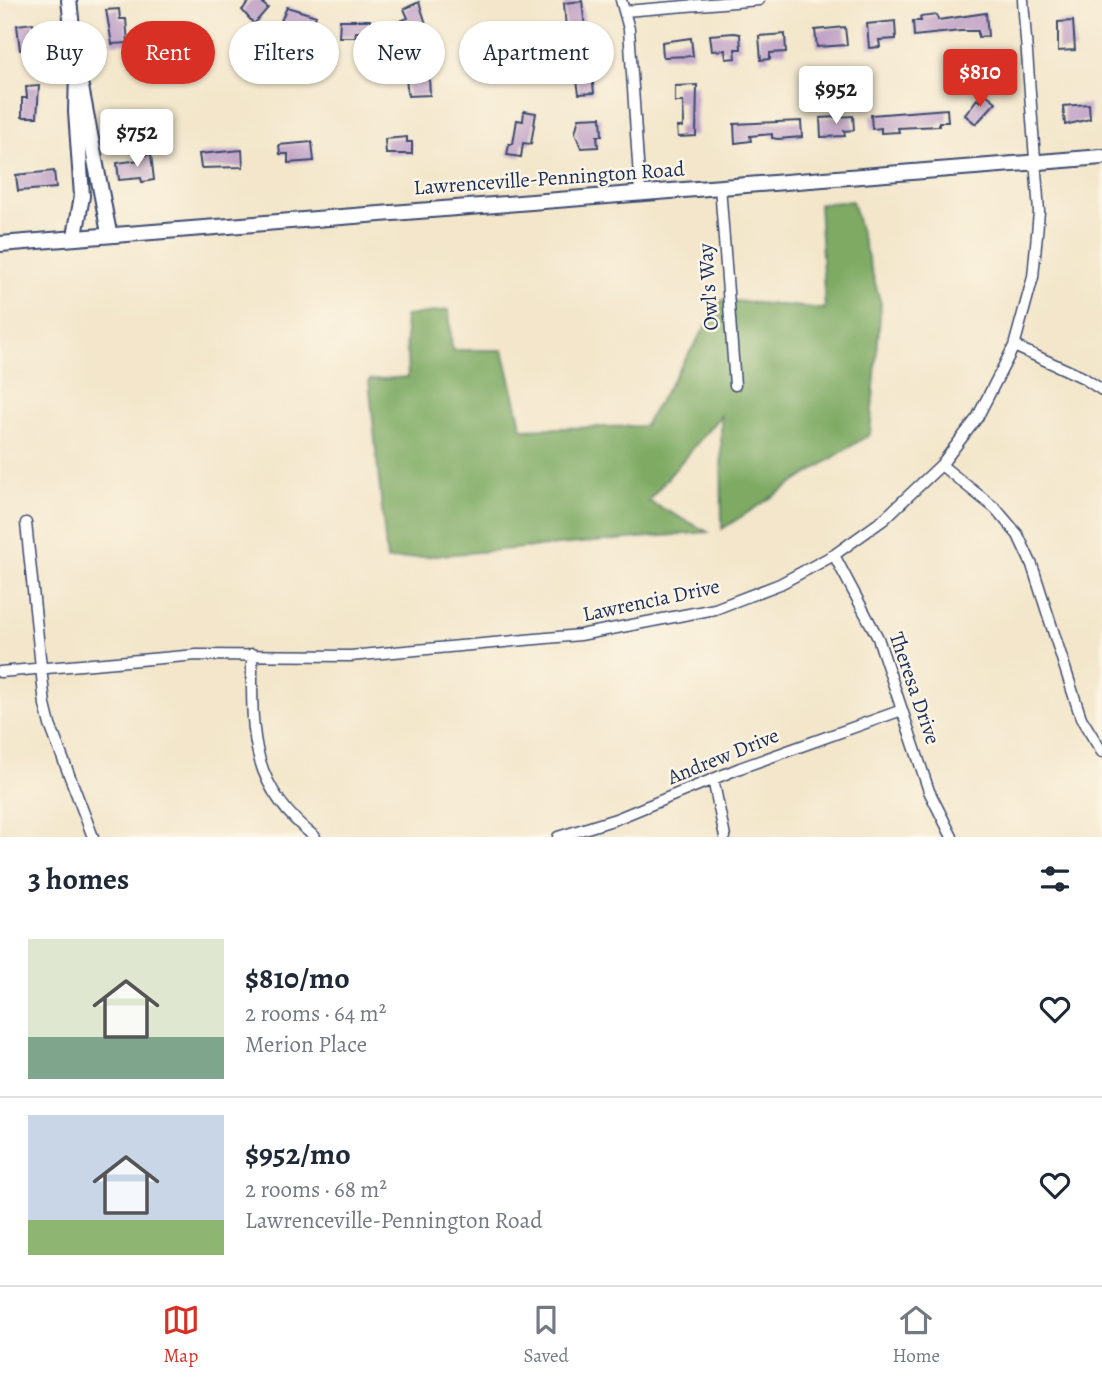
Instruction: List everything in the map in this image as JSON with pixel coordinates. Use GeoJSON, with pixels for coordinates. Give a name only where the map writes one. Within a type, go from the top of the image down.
{"type":"FeatureCollection","features":[{"type":"Feature","properties":{"kind":"street"},"geometry":{"type":"LineString","coordinates":[[69,0],[71,21]]}},
{"type":"Feature","properties":{"kind":"street"},"geometry":{"type":"LineString","coordinates":[[621,0],[631,49],[640,192]]}},
{"type":"Feature","properties":{"kind":"street"},"geometry":{"type":"LineString","coordinates":[[625,11],[760,0]]}},
{"type":"Feature","properties":{"kind":"street","name":"Lawrencia Drive"},"geometry":{"type":"LineString","coordinates":[[0,672],[197,655],[318,657],[450,650],[644,625],[704,612],[748,598],[834,555],[883,520],[941,465],[977,418],[1014,346],[1026,310],[1037,245],[1036,163],[1023,0]]}},
{"type":"Feature","properties":{"kind":"street"},"geometry":{"type":"LineString","coordinates":[[77,84],[82,196],[93,235]]}},
{"type":"Feature","properties":{"kind":"street"},"geometry":{"type":"LineString","coordinates":[[80,84],[109,233]]}},
{"type":"Feature","properties":{"kind":"street","name":"Lawrenceville-Pennington Road"},"geometry":{"type":"LineString","coordinates":[[0,244],[109,233],[1102,157]]}},
{"type":"Feature","properties":{"kind":"street","name":"Owl's Way"},"geometry":{"type":"LineString","coordinates":[[720,186],[735,385]]}},
{"type":"Feature","properties":{"kind":"street"},"geometry":{"type":"LineString","coordinates":[[75,236],[82,196]]}},
{"type":"Feature","properties":{"kind":"street"},"geometry":{"type":"LineString","coordinates":[[1014,346],[1082,377],[1102,390]]}},
{"type":"Feature","properties":{"kind":"street"},"geometry":{"type":"LineString","coordinates":[[941,465],[996,509],[1018,536],[1032,565],[1081,719],[1102,752]]}},
{"type":"Feature","properties":{"kind":"street"},"geometry":{"type":"LineString","coordinates":[[26,523],[50,725],[93,837]]}},
{"type":"Feature","properties":{"kind":"street","name":"Theresa Drive"},"geometry":{"type":"LineString","coordinates":[[834,555],[878,638],[929,791],[952,837]]}},
{"type":"Feature","properties":{"kind":"street"},"geometry":{"type":"LineString","coordinates":[[252,654],[252,724],[258,759],[280,803],[316,837]]}},
{"type":"Feature","properties":{"kind":"street","name":"Andrew Drive"},"geometry":{"type":"LineString","coordinates":[[558,837],[617,819],[713,779],[902,710]]}},
{"type":"Feature","properties":{"kind":"street"},"geometry":{"type":"LineString","coordinates":[[713,779],[725,837]]}},
{"type":"Feature","properties":{"kind":"green space"},"geometry":{"type":"Polygon","coordinates":[[[852,201],[881,304],[870,434],[722,529],[721,415],[648,501],[708,532],[387,560],[369,380],[408,377],[405,316],[449,310],[452,350],[503,350],[522,429],[644,426],[722,300],[825,309],[819,204],[852,201]]]}},
{"type":"Feature","properties":{"kind":"building"},"geometry":{"type":"Polygon","coordinates":[[[251,0],[266,0],[263,4],[268,8],[257,21],[251,21],[242,10],[251,0]]]}},
{"type":"Feature","properties":{"kind":"building"},"geometry":{"type":"Polygon","coordinates":[[[582,1],[584,21],[565,21],[564,3],[582,1]]]}},
{"type":"Feature","properties":{"kind":"building"},"geometry":{"type":"Polygon","coordinates":[[[419,2],[425,21],[400,21],[408,18],[404,9],[419,2]]]}},
{"type":"Feature","properties":{"kind":"building"},"geometry":{"type":"Polygon","coordinates":[[[287,7],[316,16],[314,21],[281,21],[287,7]]]}},
{"type":"Feature","properties":{"kind":"building"},"geometry":{"type":"Polygon","coordinates":[[[119,9],[120,19],[126,19],[121,21],[121,43],[112,44],[106,10],[119,9]]]}},
{"type":"Feature","properties":{"kind":"building"},"geometry":{"type":"Polygon","coordinates":[[[986,13],[988,36],[978,37],[978,31],[961,31],[914,36],[913,21],[921,21],[920,17],[937,15],[938,20],[986,13]]]}},
{"type":"Feature","properties":{"kind":"building"},"geometry":{"type":"Polygon","coordinates":[[[340,20],[370,20],[353,21],[353,37],[339,37],[340,20]]]}},
{"type":"Feature","properties":{"kind":"building"},"geometry":{"type":"Polygon","coordinates":[[[895,21],[896,39],[879,40],[880,47],[869,48],[867,24],[895,21]]]}},
{"type":"Feature","properties":{"kind":"building"},"geometry":{"type":"Polygon","coordinates":[[[1073,21],[1075,50],[1058,51],[1058,22],[1073,21]]]}},
{"type":"Feature","properties":{"kind":"building"},"geometry":{"type":"Polygon","coordinates":[[[21,24],[21,50],[20,50],[17,25],[21,24]]]}},
{"type":"Feature","properties":{"kind":"building"},"geometry":{"type":"Polygon","coordinates":[[[845,27],[847,45],[817,47],[815,30],[845,27]]]}},
{"type":"Feature","properties":{"kind":"building"},"geometry":{"type":"Polygon","coordinates":[[[740,34],[741,49],[735,49],[736,58],[726,59],[725,50],[712,51],[710,35],[740,34]]]}},
{"type":"Feature","properties":{"kind":"building"},"geometry":{"type":"Polygon","coordinates":[[[785,34],[786,52],[770,53],[770,59],[761,60],[759,36],[785,34]]]}},
{"type":"Feature","properties":{"kind":"building"},"geometry":{"type":"Polygon","coordinates":[[[691,38],[693,56],[663,57],[662,42],[691,38]]]}},
{"type":"Feature","properties":{"kind":"building"},"geometry":{"type":"Polygon","coordinates":[[[407,84],[429,84],[430,95],[408,96],[407,84]]]}},
{"type":"Feature","properties":{"kind":"building"},"geometry":{"type":"Polygon","coordinates":[[[578,84],[593,84],[594,93],[579,94],[578,84]]]}},
{"type":"Feature","properties":{"kind":"building"},"geometry":{"type":"Polygon","coordinates":[[[697,85],[696,136],[678,137],[677,127],[682,127],[684,122],[683,102],[675,102],[675,86],[697,85]]]}},
{"type":"Feature","properties":{"kind":"building"},"geometry":{"type":"Polygon","coordinates":[[[39,86],[37,117],[22,117],[22,98],[27,98],[26,87],[39,86]]]}},
{"type":"Feature","properties":{"kind":"building"},"geometry":{"type":"Polygon","coordinates":[[[986,94],[996,102],[976,124],[965,115],[977,99],[980,102],[986,94]]]}},
{"type":"Feature","properties":{"kind":"building"},"geometry":{"type":"Polygon","coordinates":[[[1089,104],[1090,119],[1065,125],[1063,106],[1089,104]]]}},
{"type":"Feature","properties":{"kind":"building"},"geometry":{"type":"Polygon","coordinates":[[[947,109],[948,122],[939,122],[939,126],[898,128],[899,132],[881,133],[881,128],[872,129],[871,115],[947,109]]]}},
{"type":"Feature","properties":{"kind":"building"},"geometry":{"type":"Polygon","coordinates":[[[524,111],[536,113],[531,144],[523,143],[521,157],[507,155],[509,144],[513,144],[517,120],[523,121],[524,111]]]}},
{"type":"Feature","properties":{"kind":"building"},"geometry":{"type":"Polygon","coordinates":[[[853,116],[854,130],[844,131],[845,136],[821,137],[820,118],[853,116]]]}},
{"type":"Feature","properties":{"kind":"building"},"geometry":{"type":"Polygon","coordinates":[[[601,117],[602,136],[597,136],[598,147],[581,148],[575,133],[579,118],[601,117]]]}},
{"type":"Feature","properties":{"kind":"building"},"geometry":{"type":"Polygon","coordinates":[[[801,121],[802,137],[778,139],[772,138],[772,134],[750,136],[751,141],[735,143],[734,124],[801,121]]]}},
{"type":"Feature","properties":{"kind":"building"},"geometry":{"type":"Polygon","coordinates":[[[407,137],[407,142],[412,142],[412,154],[386,154],[385,139],[407,137]]]}},
{"type":"Feature","properties":{"kind":"building"},"geometry":{"type":"Polygon","coordinates":[[[312,142],[314,161],[288,163],[288,154],[280,154],[279,145],[312,142]]]}},
{"type":"Feature","properties":{"kind":"building"},"geometry":{"type":"Polygon","coordinates":[[[242,150],[243,167],[201,168],[199,154],[242,150]]]}},
{"type":"Feature","properties":{"kind":"building"},"geometry":{"type":"Polygon","coordinates":[[[151,154],[154,180],[119,180],[117,163],[140,160],[139,156],[151,154]]]}},
{"type":"Feature","properties":{"kind":"building"},"geometry":{"type":"Polygon","coordinates":[[[54,171],[56,188],[18,191],[16,175],[54,171]]]}}]}
